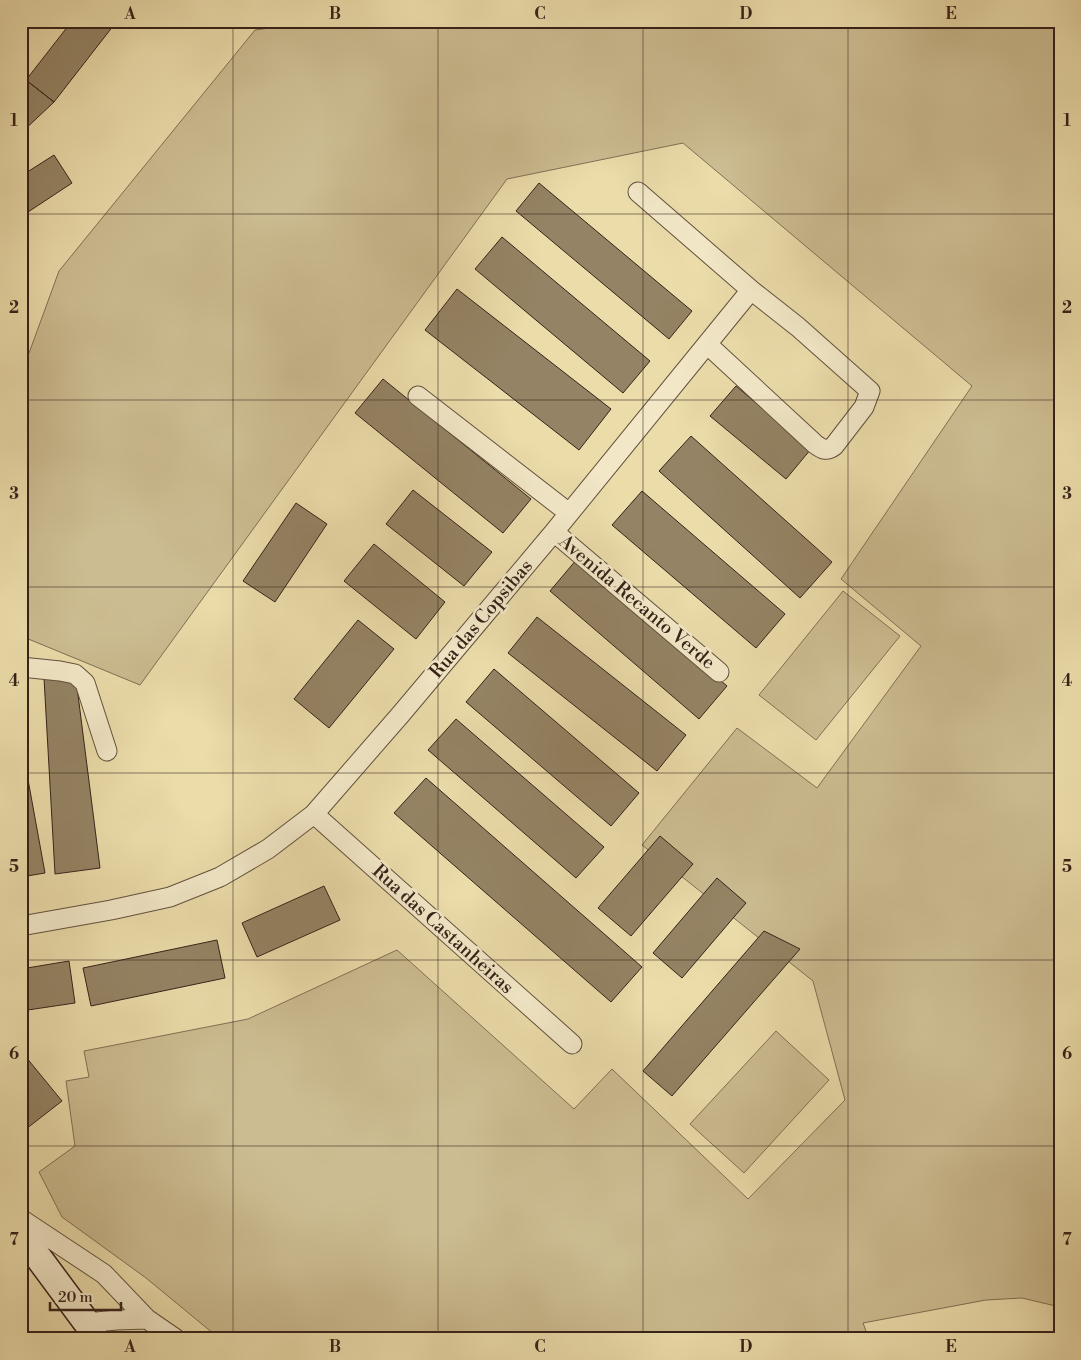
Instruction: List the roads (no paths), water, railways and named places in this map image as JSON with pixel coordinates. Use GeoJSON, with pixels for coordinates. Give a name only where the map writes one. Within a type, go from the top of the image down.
{"type":"FeatureCollection","features":[{"type":"Feature","properties":{"kind":"main road"},"geometry":{"type":"LineString","coordinates":[[21,1234],[92,1331]]}},
{"type":"Feature","properties":{"kind":"street"},"geometry":{"type":"LineString","coordinates":[[638,192],[870,390],[864,407],[834,446],[829,450],[823,450],[708,345]]}},
{"type":"Feature","properties":{"kind":"street","name":"Rua das Copsibas"},"geometry":{"type":"LineString","coordinates":[[21,926],[170,897],[220,877],[268,849],[314,814],[554,532],[751,290]]}},
{"type":"Feature","properties":{"kind":"street"},"geometry":{"type":"LineString","coordinates":[[418,396],[568,513]]}},
{"type":"Feature","properties":{"kind":"street","name":"Avenida Recanto Verde"},"geometry":{"type":"LineString","coordinates":[[554,532],[720,672]]}},
{"type":"Feature","properties":{"kind":"street"},"geometry":{"type":"LineString","coordinates":[[21,667],[60,670],[75,674],[85,683],[107,751]]}},
{"type":"Feature","properties":{"kind":"street","name":"Rua das Castanheiras"},"geometry":{"type":"LineString","coordinates":[[314,814],[572,1044]]}},
{"type":"Feature","properties":{"kind":"street"},"geometry":{"type":"LineString","coordinates":[[21,1219],[104,1274],[147,1319],[176,1339]]}},
{"type":"Feature","properties":{"kind":"street"},"geometry":{"type":"LineString","coordinates":[[92,1331],[116,1320],[147,1319]]}}]}
